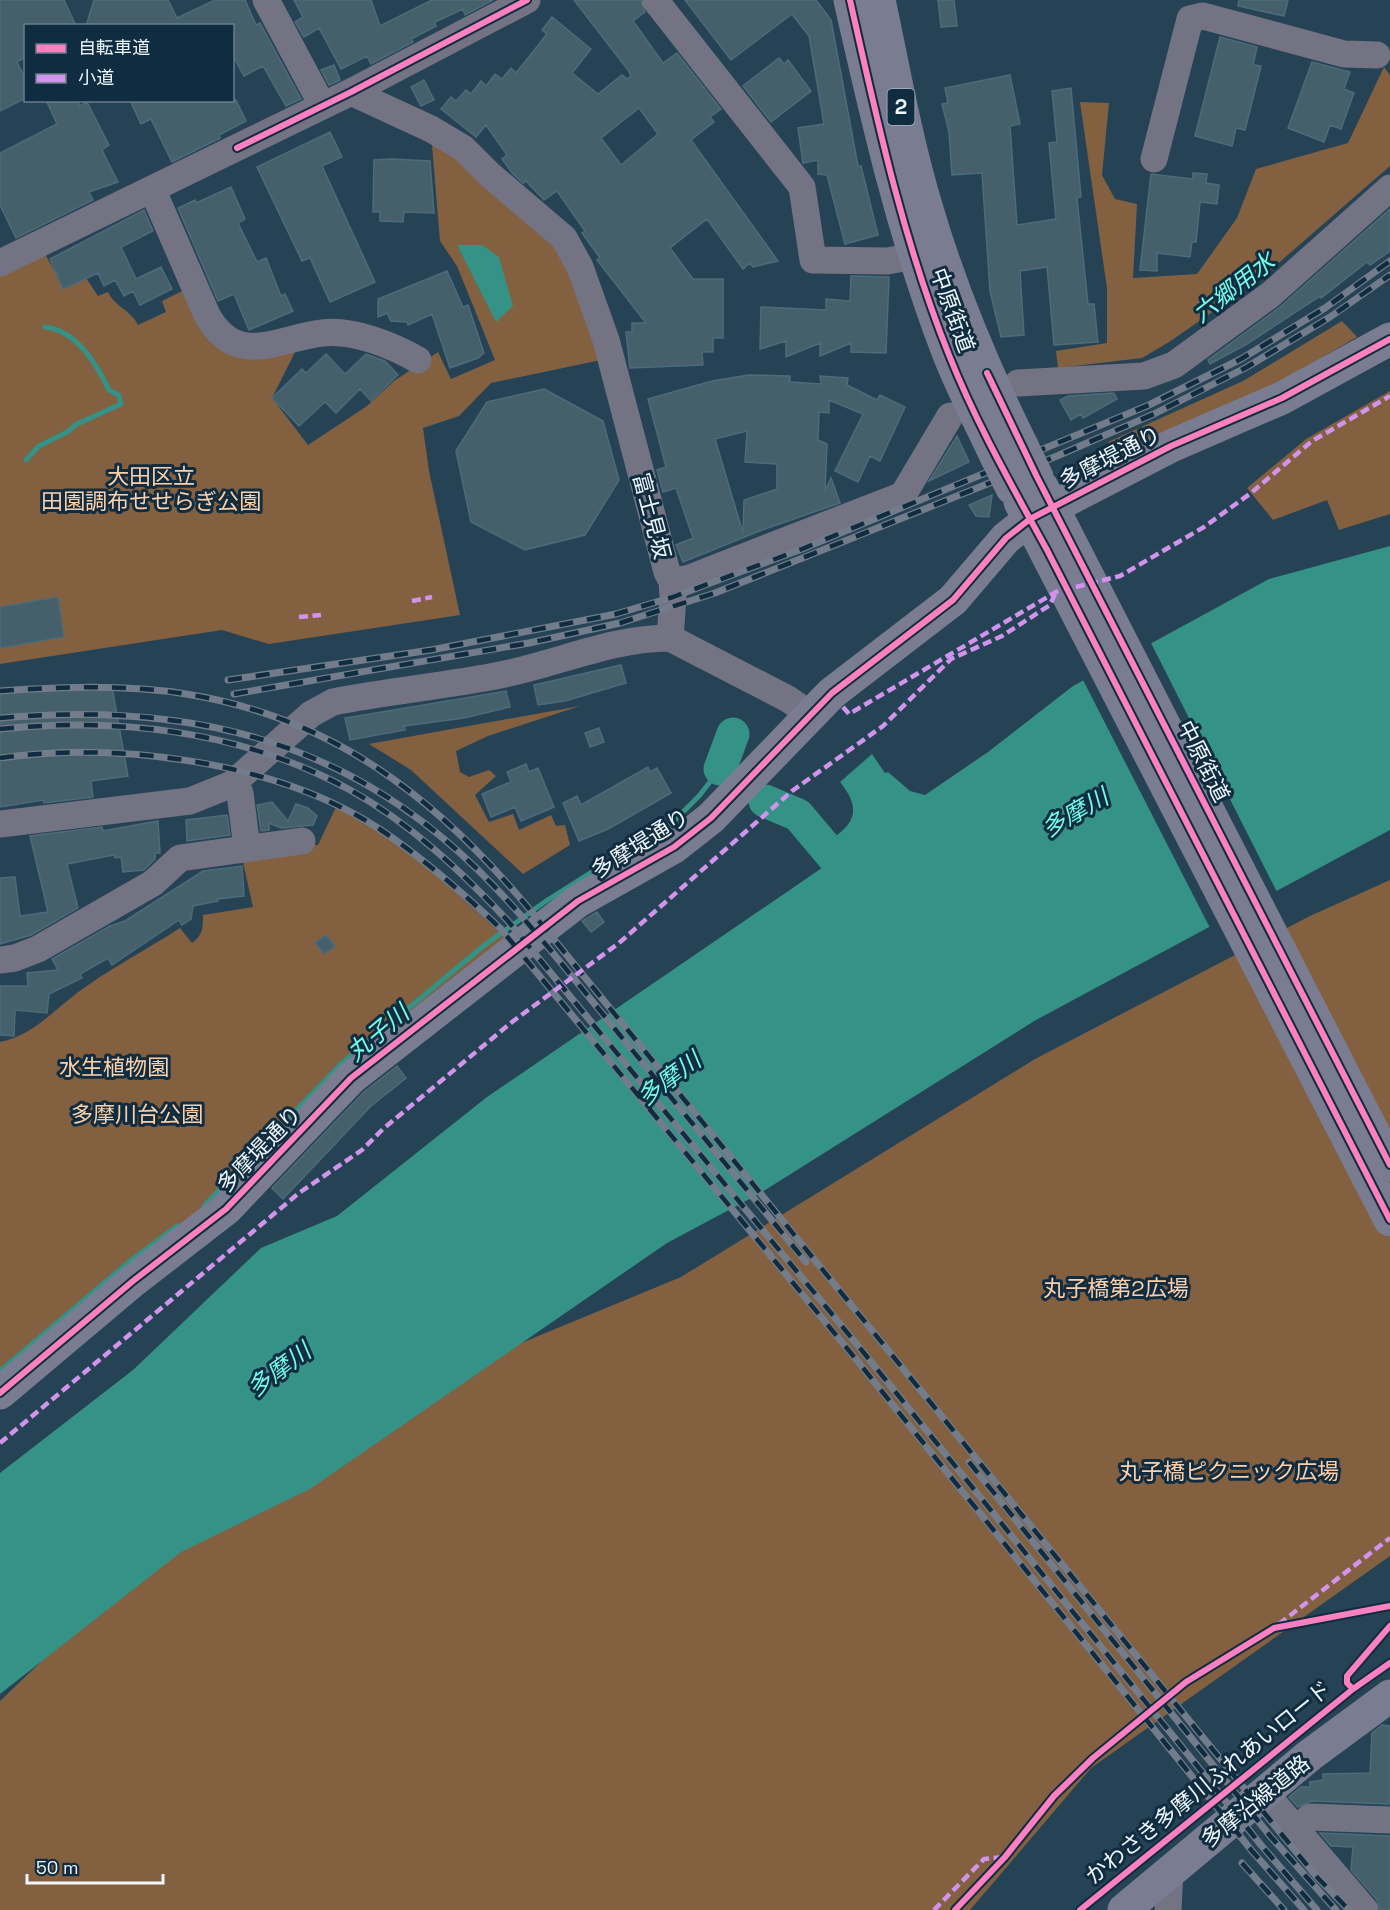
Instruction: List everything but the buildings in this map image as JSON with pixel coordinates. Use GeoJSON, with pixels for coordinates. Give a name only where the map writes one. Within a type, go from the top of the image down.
{"type":"FeatureCollection","features":[{"type":"Feature","properties":{"kind":"main road","name":"中原街道"},"geometry":{"type":"LineString","coordinates":[[850,0],[887,160],[915,256],[948,354],[1009,451],[1390,1165]]}},
{"type":"Feature","properties":{"kind":"main road","name":"中原街道"},"geometry":{"type":"LineString","coordinates":[[879,0],[905,127],[928,213],[1009,451]]}},
{"type":"Feature","properties":{"kind":"main road","name":"多摩堤通り"},"geometry":{"type":"LineString","coordinates":[[0,1393],[133,1281],[226,1209],[351,1078],[578,901],[674,847],[711,818],[841,685],[953,600],[1006,538],[1041,513],[1171,446],[1282,398],[1390,339]]}},
{"type":"Feature","properties":{"kind":"main road","name":"中原街道"},"geometry":{"type":"LineString","coordinates":[[1058,543],[1390,1220]]}},
{"type":"Feature","properties":{"kind":"main road","name":"多摩沿線道路"},"geometry":{"type":"LineString","coordinates":[[1124,1910],[1265,1793],[1390,1696]]}},
{"type":"Feature","properties":{"kind":"street"},"geometry":{"type":"LineString","coordinates":[[266,0],[322,105]]}},
{"type":"Feature","properties":{"kind":"street"},"geometry":{"type":"LineString","coordinates":[[3,254],[153,191],[322,105],[351,93],[527,0]]}},
{"type":"Feature","properties":{"kind":"street"},"geometry":{"type":"LineString","coordinates":[[655,0],[802,187],[813,260],[887,261],[915,256]]}},
{"type":"Feature","properties":{"kind":"street"},"geometry":{"type":"LineString","coordinates":[[1154,159],[1190,19],[1205,8],[1344,54],[1377,55]]}},
{"type":"Feature","properties":{"kind":"street","name":"富士見坂"},"geometry":{"type":"LineString","coordinates":[[351,93],[431,129],[463,148],[489,174],[564,238],[580,267],[606,340],[667,572],[672,581]]}},
{"type":"Feature","properties":{"kind":"street"},"geometry":{"type":"LineString","coordinates":[[1018,383],[1144,376],[1174,365],[1270,295],[1390,188]]}},
{"type":"Feature","properties":{"kind":"street"},"geometry":{"type":"LineString","coordinates":[[153,191],[207,315],[215,329],[228,339],[251,347],[265,348],[323,332],[375,340],[418,360]]}},
{"type":"Feature","properties":{"kind":"street"},"geometry":{"type":"LineString","coordinates":[[670,638],[672,581],[687,579],[903,495],[950,416]]}},
{"type":"Feature","properties":{"kind":"street"},"geometry":{"type":"LineString","coordinates":[[0,824],[190,801],[232,784],[311,714],[333,702],[500,675],[577,653],[650,638],[670,638],[788,699],[811,715]]}},
{"type":"Feature","properties":{"kind":"street"},"geometry":{"type":"LineString","coordinates":[[232,784],[240,794],[247,848]]}},
{"type":"Feature","properties":{"kind":"street"},"geometry":{"type":"LineString","coordinates":[[0,960],[15,958],[38,949],[153,883],[180,858],[302,841]]}},
{"type":"Feature","properties":{"kind":"street"},"geometry":{"type":"LineString","coordinates":[[1265,1793],[1365,1910]]}},
{"type":"Feature","properties":{"kind":"street"},"geometry":{"type":"LineString","coordinates":[[1296,1830],[1310,1817],[1390,1820]]}},
{"type":"Feature","properties":{"kind":"street"},"geometry":{"type":"LineString","coordinates":[[1168,1910],[1170,1870]]}},
{"type":"Feature","properties":{"kind":"green space"},"geometry":{"type":"Polygon","coordinates":[[[1384,67],[1390,75],[1390,166],[1259,280],[1169,342],[1142,358],[1058,368],[1056,351],[1107,343],[1107,288],[1080,102],[1109,103],[1102,175],[1115,199],[1137,204],[1133,278],[1197,274],[1237,218],[1256,169],[1348,143],[1384,67]]]}},
{"type":"Feature","properties":{"kind":"green space","name":"大田区立 田園調布せせらぎ公園"},"geometry":{"type":"Polygon","coordinates":[[[432,145],[452,151],[561,239],[601,360],[491,383],[459,416],[423,428],[429,471],[460,615],[269,644],[222,630],[0,664],[0,270],[45,254],[60,281],[86,278],[98,296],[108,292],[138,325],[166,312],[162,301],[194,285],[215,329],[301,340],[272,398],[308,445],[367,406],[394,381],[438,352],[451,379],[495,360],[457,266],[440,241],[432,145]]]}},
{"type":"Feature","properties":{"kind":"green space"},"geometry":{"type":"Polygon","coordinates":[[[1342,321],[1357,337],[1254,397],[1116,461],[1108,442],[1243,381],[1342,321]]]}},
{"type":"Feature","properties":{"kind":"green space"},"geometry":{"type":"Polygon","coordinates":[[[1390,391],[1390,514],[1339,530],[1327,500],[1273,520],[1247,488],[1306,439],[1390,391]]]}},
{"type":"Feature","properties":{"kind":"green space"},"geometry":{"type":"Polygon","coordinates":[[[580,706],[488,736],[456,751],[460,772],[469,777],[489,770],[496,776],[475,795],[489,822],[513,814],[519,830],[551,815],[556,826],[565,825],[570,845],[523,874],[411,770],[369,744],[580,706]]]}},
{"type":"Feature","properties":{"kind":"green space","name":"多摩川台公園"},"geometry":{"type":"Polygon","coordinates":[[[336,807],[405,846],[497,930],[514,950],[0,1393],[0,1042],[12,1039],[42,1022],[89,984],[180,928],[192,943],[202,931],[203,915],[253,907],[240,849],[318,845],[336,807]]]}},
{"type":"Feature","properties":{"kind":"green space"},"geometry":{"type":"Polygon","coordinates":[[[1390,880],[1390,1556],[1091,1768],[970,1910],[0,1910],[0,1701],[262,1450],[681,1277],[1035,1059],[1310,916],[1390,880]]]}},
{"type":"Feature","properties":{"kind":"water"},"geometry":{"type":"Polygon","coordinates":[[[457,245],[482,245],[499,257],[513,306],[496,322],[457,245]]]}},
{"type":"Feature","properties":{"kind":"water","name":"多摩川"},"geometry":{"type":"Polygon","coordinates":[[[1390,546],[1390,830],[1036,1020],[759,1194],[667,1243],[310,1489],[181,1552],[0,1694],[0,1473],[133,1370],[261,1248],[337,1216],[487,1097],[835,859],[837,835],[849,822],[853,810],[850,796],[840,782],[872,754],[885,773],[888,772],[910,791],[925,795],[988,752],[1073,686],[1269,579],[1390,546]]]}},
{"type":"Feature","properties":{"kind":"pier"},"geometry":{"type":"Polygon","coordinates":[[[1150,641],[1278,894],[1211,930],[1082,678],[1150,641]]]}},
{"type":"Feature","properties":{"kind":"waterway"},"geometry":{"type":"LineString","coordinates":[[26,460],[39,446],[69,431],[75,425],[121,404],[119,395],[109,390],[98,369],[84,350],[67,335],[45,327]]}},
{"type":"Feature","properties":{"kind":"waterway","name":"丸子川"},"geometry":{"type":"LineString","coordinates":[[720,769],[733,734]]}},
{"type":"Feature","properties":{"kind":"waterway","name":"丸子川"},"geometry":{"type":"LineString","coordinates":[[204,1206],[341,1064],[486,944],[546,901],[598,868],[663,832],[699,796],[720,769],[727,771]]}},
{"type":"Feature","properties":{"kind":"waterway"},"geometry":{"type":"LineString","coordinates":[[765,801],[798,815],[863,892]]}},
{"type":"Feature","properties":{"kind":"waterway","name":"丸子川"},"geometry":{"type":"LineString","coordinates":[[0,1371],[129,1262],[177,1226]]}},
{"type":"Feature","properties":{"kind":"railway"},"geometry":{"type":"LineString","coordinates":[[228,680],[431,650],[616,614],[673,597],[802,549],[1149,405],[1241,359],[1325,308],[1390,261]]}},
{"type":"Feature","properties":{"kind":"railway"},"geometry":{"type":"LineString","coordinates":[[234,694],[529,643],[620,623],[715,593],[1057,456],[1154,414],[1247,367],[1330,317],[1390,275]]}},
{"type":"Feature","properties":{"kind":"railway"},"geometry":{"type":"LineString","coordinates":[[0,691],[70,688],[140,689],[186,694],[238,705],[287,721],[333,742],[376,767],[416,796],[454,829],[526,905],[1279,1831],[1316,1876],[1349,1910]]}},
{"type":"Feature","properties":{"kind":"railway"},"geometry":{"type":"LineString","coordinates":[[0,718],[68,714],[133,716],[196,724],[257,738],[315,759],[371,787],[425,824],[477,869],[511,905],[806,1262]]}},
{"type":"Feature","properties":{"kind":"railway"},"geometry":{"type":"LineString","coordinates":[[0,729],[90,725],[135,727],[180,733],[267,754],[309,770],[372,803],[414,833],[453,866],[508,921],[864,1353],[1261,1845],[1317,1910]]}},
{"type":"Feature","properties":{"kind":"railway"},"geometry":{"type":"LineString","coordinates":[[0,758],[47,753],[146,755],[197,762],[247,773],[295,788],[340,807],[397,841],[457,889],[500,928],[855,1358],[1252,1851],[1304,1910]]}},
{"type":"Feature","properties":{"kind":"railway"},"geometry":{"type":"LineString","coordinates":[[969,1462],[1271,1837],[1336,1910]]}},
{"type":"Feature","properties":{"kind":"railway"},"geometry":{"type":"LineString","coordinates":[[1242,1863],[1284,1910]]}},
{"type":"Feature","properties":{"kind":"marked path"},"geometry":{"type":"LineString","coordinates":[[843,707],[849,714],[1056,592],[1120,576],[1204,527],[1251,493],[1312,441],[1390,396]]}},
{"type":"Feature","properties":{"kind":"marked path"},"geometry":{"type":"LineString","coordinates":[[0,1443],[299,1193],[362,1150],[383,1129],[512,1022],[619,943],[792,791],[883,726],[951,659],[1002,636],[1050,605],[1056,592]]}},
{"type":"Feature","properties":{"kind":"marked path"},"geometry":{"type":"LineString","coordinates":[[412,601],[432,597]]}},
{"type":"Feature","properties":{"kind":"marked path"},"geometry":{"type":"LineString","coordinates":[[299,617],[321,615]]}},
{"type":"Feature","properties":{"kind":"marked path"},"geometry":{"type":"LineString","coordinates":[[1279,1624],[1390,1538]]}},
{"type":"Feature","properties":{"kind":"marked path"},"geometry":{"type":"LineString","coordinates":[[934,1910],[984,1859],[1005,1857]]}},
{"type":"Feature","properties":{"kind":"cycle path"},"geometry":{"type":"LineString","coordinates":[[237,148],[351,92],[527,0]]}},
{"type":"Feature","properties":{"kind":"cycle path"},"geometry":{"type":"LineString","coordinates":[[850,0],[892,180],[918,268],[949,355],[971,405],[1390,1220]]}},
{"type":"Feature","properties":{"kind":"cycle path"},"geometry":{"type":"LineString","coordinates":[[0,1393],[133,1281],[226,1209],[351,1078],[578,901],[674,847],[711,818],[832,693],[953,600],[1006,538],[1030,519],[1171,446],[1282,398],[1390,339]]}},
{"type":"Feature","properties":{"kind":"cycle path"},"geometry":{"type":"LineString","coordinates":[[987,373],[1037,477],[1390,1165]]}},
{"type":"Feature","properties":{"kind":"cycle path"},"geometry":{"type":"LineString","coordinates":[[955,1910],[1005,1857],[1054,1796],[1093,1758],[1186,1682],[1274,1628],[1390,1606]]}},
{"type":"Feature","properties":{"kind":"cycle path"},"geometry":{"type":"LineString","coordinates":[[1353,1689],[1347,1683],[1347,1676],[1390,1626]]}},
{"type":"Feature","properties":{"kind":"cycle path","name":"かわさき多摩川ふれあいロード"},"geometry":{"type":"LineString","coordinates":[[1080,1910],[1353,1689],[1390,1663]]}},
{"type":"Feature","properties":{"kind":"water label","name":"六郷用水"},"geometry":{"type":"Point","coordinates":[1234,288]}},
{"type":"Feature","properties":{"kind":"park label","name":"水生植物園"},"geometry":{"type":"Point","coordinates":[114,1067]}},
{"type":"Feature","properties":{"kind":"park label","name":"丸子橋第2広場"},"geometry":{"type":"Point","coordinates":[1116,1288]}},
{"type":"Feature","properties":{"kind":"park label","name":"丸子橋ピクニック広場"},"geometry":{"type":"Point","coordinates":[1229,1471]}}]}
